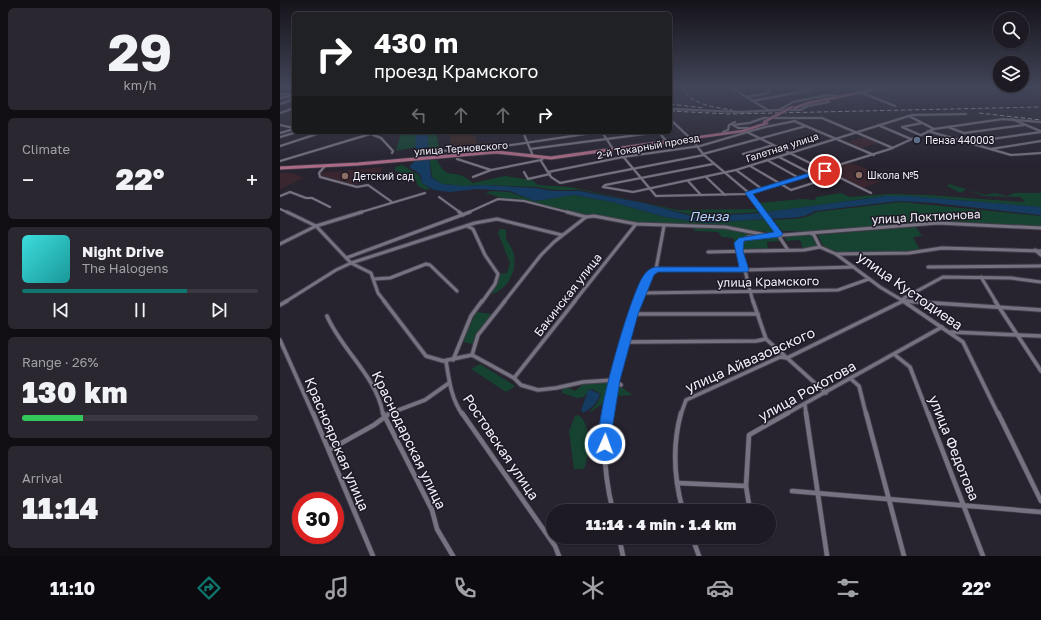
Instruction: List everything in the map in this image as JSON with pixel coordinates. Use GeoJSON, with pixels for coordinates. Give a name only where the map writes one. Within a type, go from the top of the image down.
{"type":"FeatureCollection","features":[{"type":"Feature","properties":{"kind":"main road"},"geometry":{"type":"LineString","coordinates":[[689,138],[748,128],[782,113]]}},
{"type":"Feature","properties":{"kind":"main road"},"geometry":{"type":"LineString","coordinates":[[689,138],[743,131],[767,123],[783,113]]}},
{"type":"Feature","properties":{"kind":"main road","name":"улица Терновского"},"geometry":{"type":"LineString","coordinates":[[280,168],[508,152],[542,159],[689,138]]}},
{"type":"Feature","properties":{"kind":"street","name":"Галетная улица"},"geometry":{"type":"LineString","coordinates":[[640,178],[603,187],[633,192],[650,189],[736,170],[908,116],[966,114]]}},
{"type":"Feature","properties":{"kind":"street"},"geometry":{"type":"LineString","coordinates":[[908,116],[934,129]]}},
{"type":"Feature","properties":{"kind":"street"},"geometry":{"type":"LineString","coordinates":[[748,128],[738,128],[733,125],[769,118],[822,118],[893,148]]}},
{"type":"Feature","properties":{"kind":"street"},"geometry":{"type":"LineString","coordinates":[[791,119],[874,155]]}},
{"type":"Feature","properties":{"kind":"street"},"geometry":{"type":"LineString","coordinates":[[1010,119],[1041,132]]}},
{"type":"Feature","properties":{"kind":"street"},"geometry":{"type":"LineString","coordinates":[[602,134],[656,196],[725,195],[748,193],[825,171],[893,148],[928,131],[946,126],[1010,119],[1041,122]]}},
{"type":"Feature","properties":{"kind":"street","name":"2-й Токарный проезд"},"geometry":{"type":"LineString","coordinates":[[524,172],[528,179],[623,157],[696,147],[747,132],[795,121]]}},
{"type":"Feature","properties":{"kind":"street"},"geometry":{"type":"LineString","coordinates":[[723,132],[728,130],[731,123],[753,122]]}},
{"type":"Feature","properties":{"kind":"street"},"geometry":{"type":"LineString","coordinates":[[672,123],[689,138],[713,164],[748,193],[763,211],[788,250]]}},
{"type":"Feature","properties":{"kind":"street"},"geometry":{"type":"LineString","coordinates":[[920,135],[902,127],[922,123]]}},
{"type":"Feature","properties":{"kind":"street"},"geometry":{"type":"LineString","coordinates":[[280,125],[292,128]]}},
{"type":"Feature","properties":{"kind":"street"},"geometry":{"type":"LineString","coordinates":[[878,125],[911,139]]}},
{"type":"Feature","properties":{"kind":"street"},"geometry":{"type":"LineString","coordinates":[[946,126],[964,133],[1024,125]]}},
{"type":"Feature","properties":{"kind":"street"},"geometry":{"type":"LineString","coordinates":[[542,159],[554,181],[560,183],[703,154],[806,126]]}},
{"type":"Feature","properties":{"kind":"street"},"geometry":{"type":"LineString","coordinates":[[280,133],[292,129]]}},
{"type":"Feature","properties":{"kind":"street"},"geometry":{"type":"LineString","coordinates":[[928,131],[1011,155],[1041,153]]}},
{"type":"Feature","properties":{"kind":"street"},"geometry":{"type":"LineString","coordinates":[[747,132],[871,193]]}},
{"type":"Feature","properties":{"kind":"street"},"geometry":{"type":"LineString","coordinates":[[969,143],[1041,132]]}},
{"type":"Feature","properties":{"kind":"street"},"geometry":{"type":"LineString","coordinates":[[280,137],[292,133]]}},
{"type":"Feature","properties":{"kind":"street"},"geometry":{"type":"LineString","coordinates":[[280,146],[317,134]]}},
{"type":"Feature","properties":{"kind":"street"},"geometry":{"type":"LineString","coordinates":[[280,161],[371,134]]}},
{"type":"Feature","properties":{"kind":"street"},"geometry":{"type":"LineString","coordinates":[[375,134],[393,151],[392,153]]}},
{"type":"Feature","properties":{"kind":"street"},"geometry":{"type":"LineString","coordinates":[[524,134],[533,156]]}},
{"type":"Feature","properties":{"kind":"street"},"geometry":{"type":"LineString","coordinates":[[440,150],[461,151],[511,146],[578,134]]}},
{"type":"Feature","properties":{"kind":"street"},"geometry":{"type":"LineString","coordinates":[[530,149],[646,134]]}},
{"type":"Feature","properties":{"kind":"street"},"geometry":{"type":"LineString","coordinates":[[661,134],[666,141]]}},
{"type":"Feature","properties":{"kind":"street"},"geometry":{"type":"LineString","coordinates":[[990,149],[1041,141]]}},
{"type":"Feature","properties":{"kind":"street"},"geometry":{"type":"LineString","coordinates":[[743,154],[773,145]]}},
{"type":"Feature","properties":{"kind":"street"},"geometry":{"type":"LineString","coordinates":[[508,152],[511,146]]}},
{"type":"Feature","properties":{"kind":"street"},"geometry":{"type":"LineString","coordinates":[[280,157],[286,159]]}},
{"type":"Feature","properties":{"kind":"street"},"geometry":{"type":"LineString","coordinates":[[779,157],[812,174]]}},
{"type":"Feature","properties":{"kind":"street","name":"улица Терновского"},"geometry":{"type":"LineString","coordinates":[[457,159],[491,170]]}},
{"type":"Feature","properties":{"kind":"street","name":"улица Терновского"},"geometry":{"type":"LineString","coordinates":[[473,177],[491,170],[542,159]]}},
{"type":"Feature","properties":{"kind":"street"},"geometry":{"type":"LineString","coordinates":[[767,160],[799,178]]}},
{"type":"Feature","properties":{"kind":"street"},"geometry":{"type":"LineString","coordinates":[[640,178],[713,164]]}},
{"type":"Feature","properties":{"kind":"street"},"geometry":{"type":"LineString","coordinates":[[325,166],[319,173],[320,177],[356,187],[368,185],[392,202]]}},
{"type":"Feature","properties":{"kind":"street"},"geometry":{"type":"LineString","coordinates":[[750,166],[791,190],[835,176]]}},
{"type":"Feature","properties":{"kind":"street"},"geometry":{"type":"LineString","coordinates":[[736,170],[762,189]]}},
{"type":"Feature","properties":{"kind":"street"},"geometry":{"type":"LineString","coordinates":[[706,177],[725,195]]}},
{"type":"Feature","properties":{"kind":"street"},"geometry":{"type":"LineString","coordinates":[[688,181],[701,195]]}},
{"type":"Feature","properties":{"kind":"street"},"geometry":{"type":"LineString","coordinates":[[280,196],[290,192],[306,198],[312,198],[330,207]]}},
{"type":"Feature","properties":{"kind":"street"},"geometry":{"type":"LineString","coordinates":[[280,244],[316,226],[425,193]]}},
{"type":"Feature","properties":{"kind":"street"},"geometry":{"type":"LineString","coordinates":[[439,197],[463,215]]}},
{"type":"Feature","properties":{"kind":"street"},"geometry":{"type":"LineString","coordinates":[[346,258],[463,215],[498,199],[524,201],[586,217],[594,216],[636,224],[725,227],[771,236]]}},
{"type":"Feature","properties":{"kind":"street"},"geometry":{"type":"LineString","coordinates":[[280,209],[316,226],[351,263],[371,273],[378,293],[426,356],[431,359],[446,362],[472,355],[514,378],[518,383],[534,389],[545,390],[583,382],[614,380],[621,385]]}},
{"type":"Feature","properties":{"kind":"street"},"geometry":{"type":"LineString","coordinates":[[472,355],[478,335],[540,255],[562,235],[567,233],[586,217]]}},
{"type":"Feature","properties":{"kind":"street"},"geometry":{"type":"LineString","coordinates":[[280,305],[323,278],[351,263],[475,223],[497,219],[519,226],[562,235]]}},
{"type":"Feature","properties":{"kind":"street","name":"улица Локтионова"},"geometry":{"type":"LineString","coordinates":[[771,236],[779,234],[811,233],[938,223],[986,224],[1041,228]]}},
{"type":"Feature","properties":{"kind":"street","name":"Бакинская улица"},"geometry":{"type":"LineString","coordinates":[[514,378],[636,224]]}},
{"type":"Feature","properties":{"kind":"street"},"geometry":{"type":"LineString","coordinates":[[453,360],[471,316],[496,284],[498,274],[485,255],[473,228],[466,226]]}},
{"type":"Feature","properties":{"kind":"street"},"geometry":{"type":"LineString","coordinates":[[611,504],[606,481],[604,431],[614,380],[633,314],[646,279],[656,269],[664,226]]}},
{"type":"Feature","properties":{"kind":"street"},"geometry":{"type":"LineString","coordinates":[[811,233],[814,234],[820,247]]}},
{"type":"Feature","properties":{"kind":"street"},"geometry":{"type":"LineString","coordinates":[[771,236],[748,237],[742,239],[738,243],[750,292],[766,339],[826,393]]}},
{"type":"Feature","properties":{"kind":"street"},"geometry":{"type":"LineString","coordinates":[[708,252],[788,250],[820,247],[836,254],[893,254],[942,248],[1041,251]]}},
{"type":"Feature","properties":{"kind":"street"},"geometry":{"type":"LineString","coordinates":[[1035,250],[1041,255]]}},
{"type":"Feature","properties":{"kind":"street","name":"улица Кустодиева"},"geometry":{"type":"LineString","coordinates":[[836,254],[902,301],[951,332],[963,342],[1041,501]]}},
{"type":"Feature","properties":{"kind":"street"},"geometry":{"type":"LineString","coordinates":[[374,279],[390,278],[426,264],[430,265],[456,291]]}},
{"type":"Feature","properties":{"kind":"street"},"geometry":{"type":"LineString","coordinates":[[928,267],[1041,266]]}},
{"type":"Feature","properties":{"kind":"street"},"geometry":{"type":"LineString","coordinates":[[656,269],[744,270],[854,267]]}},
{"type":"Feature","properties":{"kind":"street","name":"улица Айвазовского"},"geometry":{"type":"LineString","coordinates":[[681,504],[675,464],[678,423],[686,400],[780,357],[787,358],[902,301],[904,298],[942,277],[1011,278],[1041,282]]}},
{"type":"Feature","properties":{"kind":"street"},"geometry":{"type":"LineString","coordinates":[[981,277],[1041,371]]}},
{"type":"Feature","properties":{"kind":"street","name":"улица Крамского"},"geometry":{"type":"LineString","coordinates":[[642,292],[838,290],[869,278]]}},
{"type":"Feature","properties":{"kind":"street"},"geometry":{"type":"LineString","coordinates":[[902,301],[1041,310]]}},
{"type":"Feature","properties":{"kind":"street"},"geometry":{"type":"LineString","coordinates":[[633,314],[758,314]]}},
{"type":"Feature","properties":{"kind":"street","name":"Краснодарская улица"},"geometry":{"type":"LineString","coordinates":[[327,316],[332,328],[368,377],[377,393],[383,408],[384,418],[432,510],[437,529],[454,556]]}},
{"type":"Feature","properties":{"kind":"street","name":"улица Рокотова"},"geometry":{"type":"LineString","coordinates":[[749,504],[746,486],[749,436],[942,327]]}},
{"type":"Feature","properties":{"kind":"street"},"geometry":{"type":"LineString","coordinates":[[951,332],[984,331],[1041,336]]}},
{"type":"Feature","properties":{"kind":"street"},"geometry":{"type":"LineString","coordinates":[[625,342],[756,342],[766,339]]}},
{"type":"Feature","properties":{"kind":"street","name":"Красноярская улица"},"geometry":{"type":"LineString","coordinates":[[280,340],[329,450],[373,556]]}},
{"type":"Feature","properties":{"kind":"street","name":"улица Федотова"},"geometry":{"type":"LineString","coordinates":[[894,355],[910,367],[965,505],[983,556]]}},
{"type":"Feature","properties":{"kind":"street","name":"Ростовская улица"},"geometry":{"type":"LineString","coordinates":[[446,362],[449,383],[455,404],[506,474],[555,546],[559,556]]}},
{"type":"Feature","properties":{"kind":"street"},"geometry":{"type":"LineString","coordinates":[[851,379],[859,386],[904,556]]}},
{"type":"Feature","properties":{"kind":"street"},"geometry":{"type":"LineString","coordinates":[[329,450],[384,418],[388,414],[425,400],[449,383]]}},
{"type":"Feature","properties":{"kind":"street"},"geometry":{"type":"LineString","coordinates":[[805,405],[827,556]]}},
{"type":"Feature","properties":{"kind":"street"},"geometry":{"type":"LineString","coordinates":[[677,483],[746,486]]}},
{"type":"Feature","properties":{"kind":"street"},"geometry":{"type":"LineString","coordinates":[[792,491],[1041,512]]}},
{"type":"Feature","properties":{"kind":"street"},"geometry":{"type":"LineString","coordinates":[[620,544],[623,556]]}},
{"type":"Feature","properties":{"kind":"street"},"geometry":{"type":"LineString","coordinates":[[695,544],[699,556]]}},
{"type":"Feature","properties":{"kind":"shaded area"},"geometry":{"type":"Polygon","coordinates":[[[449,134],[474,134],[477,144],[491,142],[493,146],[468,150],[468,148],[452,150],[449,134]]]}},
{"type":"Feature","properties":{"kind":"shaded area"},"geometry":{"type":"Polygon","coordinates":[[[864,137],[878,143],[862,148],[848,142],[864,137]]]}},
{"type":"Feature","properties":{"kind":"shaded area","name":"Школа №5"},"geometry":{"type":"Polygon","coordinates":[[[850,163],[891,177],[863,188],[827,171],[850,163]]]}},
{"type":"Feature","properties":{"kind":"shaded area","name":"Детский сад"},"geometry":{"type":"Polygon","coordinates":[[[382,167],[381,173],[370,174],[372,178],[354,185],[322,177],[320,173],[382,167]]]}},
{"type":"Feature","properties":{"kind":"shaded area"},"geometry":{"type":"Polygon","coordinates":[[[280,173],[292,173],[304,178],[280,189],[280,173]]]}},
{"type":"Feature","properties":{"kind":"green space"},"geometry":{"type":"Polygon","coordinates":[[[400,134],[416,134],[416,147],[396,151],[400,134]]]}},
{"type":"Feature","properties":{"kind":"green space"},"geometry":{"type":"Polygon","coordinates":[[[427,134],[436,134],[439,148],[432,154],[429,154],[427,134]]]}},
{"type":"Feature","properties":{"kind":"green space"},"geometry":{"type":"Polygon","coordinates":[[[430,160],[437,160],[447,173],[467,178],[473,183],[505,176],[532,180],[538,185],[570,187],[678,210],[756,209],[759,212],[696,216],[644,203],[580,190],[442,184],[432,177],[430,160]]]}},
{"type":"Feature","properties":{"kind":"green space"},"geometry":{"type":"Polygon","coordinates":[[[402,165],[419,175],[422,183],[430,189],[426,190],[418,186],[412,176],[394,170],[396,167],[402,165]]]}},
{"type":"Feature","properties":{"kind":"green space"},"geometry":{"type":"Polygon","coordinates":[[[949,184],[966,189],[961,193],[947,186],[949,184]]]}},
{"type":"Feature","properties":{"kind":"green space"},"geometry":{"type":"Polygon","coordinates":[[[967,189],[986,195],[995,193],[1007,196],[1015,193],[1041,193],[1041,207],[908,196],[886,196],[767,212],[760,203],[802,199],[815,200],[816,197],[841,193],[849,197],[890,194],[1025,201],[1020,197],[984,196],[967,189]]]}},
{"type":"Feature","properties":{"kind":"green space"},"geometry":{"type":"Polygon","coordinates":[[[490,191],[509,192],[535,201],[573,195],[612,202],[664,217],[706,223],[766,219],[775,233],[712,225],[632,223],[586,216],[515,198],[508,200],[486,193],[490,191]]]}},
{"type":"Feature","properties":{"kind":"green space"},"geometry":{"type":"Polygon","coordinates":[[[901,202],[1041,216],[1041,226],[935,222],[814,231],[782,231],[774,220],[801,218],[816,212],[901,202]]]}},
{"type":"Feature","properties":{"kind":"green space"},"geometry":{"type":"Polygon","coordinates":[[[916,227],[922,236],[913,237],[920,250],[897,252],[858,254],[834,251],[824,248],[818,235],[916,227]]]}},
{"type":"Feature","properties":{"kind":"green space"},"geometry":{"type":"Polygon","coordinates":[[[693,228],[727,228],[766,235],[741,238],[737,243],[736,250],[733,238],[722,237],[718,232],[695,231],[693,228]]]}},
{"type":"Feature","properties":{"kind":"green space"},"geometry":{"type":"Polygon","coordinates":[[[500,229],[506,230],[506,238],[513,252],[514,265],[511,278],[497,292],[491,294],[497,284],[500,274],[507,273],[510,263],[498,233],[500,229]]]}},
{"type":"Feature","properties":{"kind":"green space"},"geometry":{"type":"Polygon","coordinates":[[[812,235],[817,247],[803,249],[800,240],[786,241],[785,236],[812,235]]]}},
{"type":"Feature","properties":{"kind":"green space"},"geometry":{"type":"Polygon","coordinates":[[[779,236],[780,241],[767,242],[768,250],[741,250],[741,244],[747,239],[779,236]]]}},
{"type":"Feature","properties":{"kind":"green space"},"geometry":{"type":"Polygon","coordinates":[[[476,312],[492,314],[477,334],[473,344],[463,342],[476,312]]]}},
{"type":"Feature","properties":{"kind":"green space"},"geometry":{"type":"Polygon","coordinates":[[[480,364],[515,386],[506,392],[471,369],[480,364]]]}},
{"type":"Feature","properties":{"kind":"green space"},"geometry":{"type":"Polygon","coordinates":[[[610,382],[617,384],[633,395],[613,396],[591,412],[590,411],[598,402],[601,394],[592,389],[589,390],[584,397],[577,398],[562,393],[562,389],[569,388],[575,391],[583,384],[610,382]]]}},
{"type":"Feature","properties":{"kind":"green space"},"geometry":{"type":"Polygon","coordinates":[[[579,415],[586,426],[588,433],[588,456],[584,469],[574,469],[569,431],[575,416],[579,415]]]}},
{"type":"Feature","properties":{"kind":"water"},"geometry":{"type":"Polygon","coordinates":[[[416,134],[427,134],[431,177],[442,184],[536,188],[552,191],[579,191],[644,203],[695,217],[761,213],[765,219],[706,223],[665,217],[612,202],[574,195],[535,201],[510,191],[478,189],[450,192],[434,190],[422,183],[420,174],[409,167],[415,161],[416,134]]]}},
{"type":"Feature","properties":{"kind":"water"},"geometry":{"type":"Polygon","coordinates":[[[886,196],[908,196],[1041,207],[1041,215],[934,203],[899,201],[815,211],[805,216],[794,218],[771,219],[767,212],[886,196]]]}},
{"type":"Feature","properties":{"kind":"water"},"geometry":{"type":"Polygon","coordinates":[[[591,390],[600,394],[589,410],[583,413],[581,410],[588,391],[591,390]]]}},
{"type":"Feature","properties":{"kind":"railway"},"geometry":{"type":"LineString","coordinates":[[708,113],[776,113]]}},
{"type":"Feature","properties":{"kind":"railway"},"geometry":{"type":"LineString","coordinates":[[979,113],[1041,120]]}},
{"type":"Feature","properties":{"kind":"place","name":"Пенза 440003"},"geometry":{"type":"Point","coordinates":[917,140]}},
{"type":"Feature","properties":{"kind":"place","name":"Школа №5"},"geometry":{"type":"Point","coordinates":[859,175]}},
{"type":"Feature","properties":{"kind":"place","name":"Детский сад"},"geometry":{"type":"Point","coordinates":[345,176]}},
{"type":"Feature","properties":{"kind":"route"},"geometry":{"type":"LineString","coordinates":[[605,444],[604,431],[614,380],[633,314],[646,279],[650,273],[656,269],[744,270],[738,243],[742,239],[748,237],[771,236],[779,234],[748,193],[825,171]]}},
{"type":"Feature","properties":{"kind":"water label","name":"Пенза"},"geometry":{"type":"Point","coordinates":[709,216]}}]}
